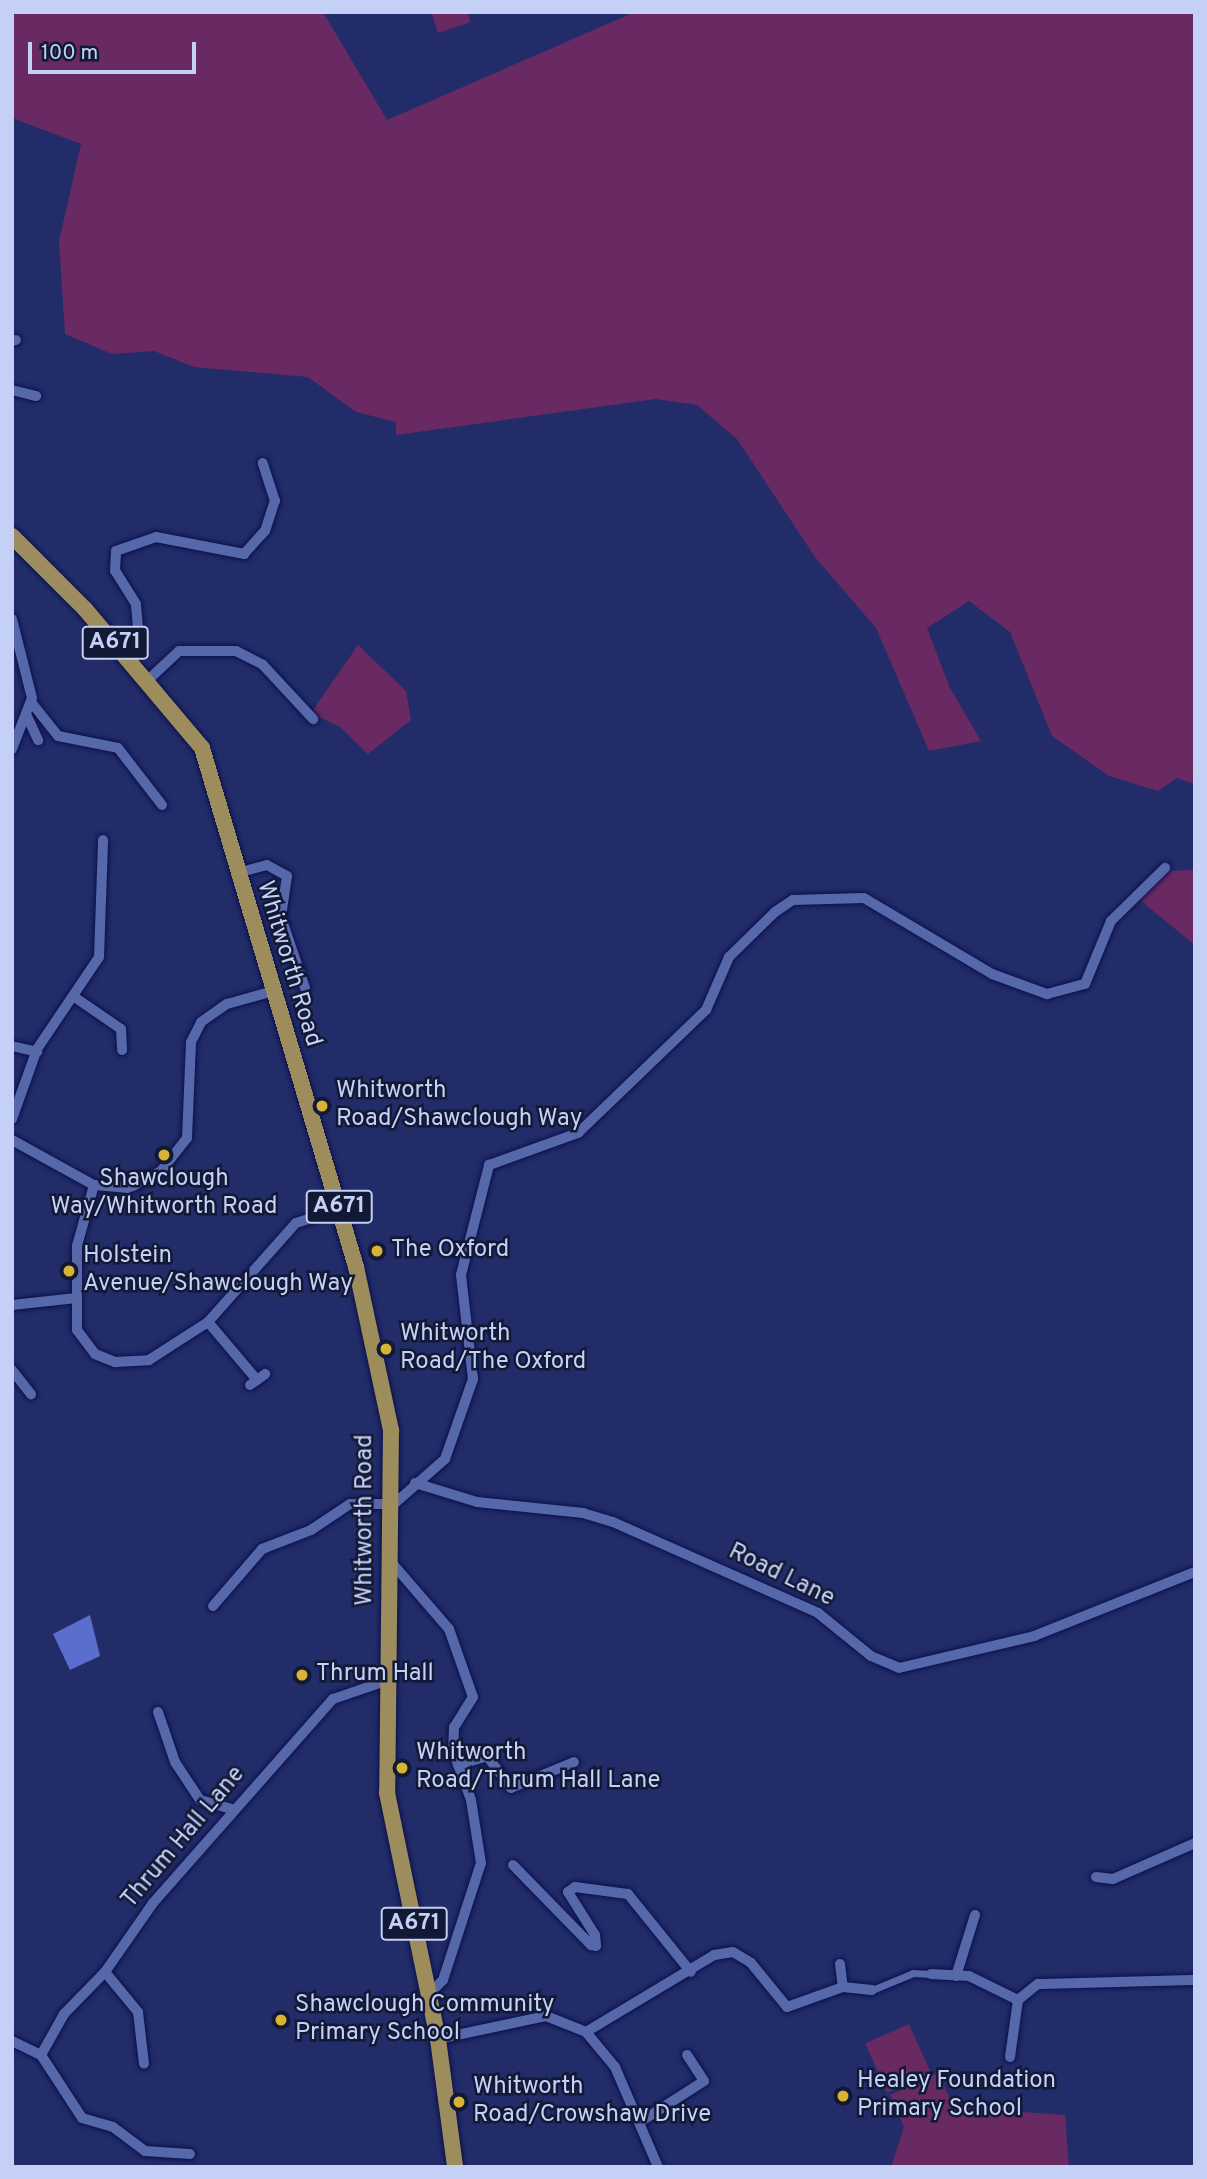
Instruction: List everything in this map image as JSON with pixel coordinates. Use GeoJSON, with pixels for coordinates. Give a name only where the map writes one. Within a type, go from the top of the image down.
{"type":"FeatureCollection","features":[{"type":"Feature","properties":{"kind":"main road","name":"Whitworth Road"},"geometry":{"type":"LineString","coordinates":[[15,543],[118,646],[202,748],[270,992],[289,1033],[299,1087],[339,1209],[391,1430],[394,1504],[386,1681],[387,1794],[438,2039],[456,2167]]}},
{"type":"Feature","properties":{"kind":"street"},"geometry":{"type":"LineString","coordinates":[[12,390],[36,396]]}},
{"type":"Feature","properties":{"kind":"street"},"geometry":{"type":"LineString","coordinates":[[118,646],[138,628],[136,604],[115,571],[117,551],[156,537],[244,554],[265,531],[275,501],[263,463]]}},
{"type":"Feature","properties":{"kind":"street"},"geometry":{"type":"LineString","coordinates":[[12,619],[31,702],[58,736],[118,748],[162,805]]}},
{"type":"Feature","properties":{"kind":"street"},"geometry":{"type":"LineString","coordinates":[[148,680],[179,651],[236,650],[263,665],[313,719]]}},
{"type":"Feature","properties":{"kind":"street"},"geometry":{"type":"LineString","coordinates":[[12,749],[31,702]]}},
{"type":"Feature","properties":{"kind":"street"},"geometry":{"type":"LineString","coordinates":[[26,714],[38,740]]}},
{"type":"Feature","properties":{"kind":"street"},"geometry":{"type":"LineString","coordinates":[[12,1119],[37,1052],[99,957],[103,840]]}},
{"type":"Feature","properties":{"kind":"street"},"geometry":{"type":"LineString","coordinates":[[237,873],[267,865],[287,876],[281,917],[305,988]]}},
{"type":"Feature","properties":{"kind":"street"},"geometry":{"type":"LineString","coordinates":[[213,1606],[262,1549],[311,1530],[350,1504],[394,1504],[445,1459],[473,1379],[461,1275],[489,1165],[578,1133],[706,1010],[729,957],[775,912],[793,900],[864,898],[980,968],[1047,994],[1085,984],[1111,920],[1165,868]]}},
{"type":"Feature","properties":{"kind":"street"},"geometry":{"type":"LineString","coordinates":[[12,1140],[94,1185],[129,1188],[161,1171],[187,1139],[191,1042],[201,1022],[227,1004],[270,992]]}},
{"type":"Feature","properties":{"kind":"street"},"geometry":{"type":"LineString","coordinates":[[73,996],[121,1029],[122,1050]]}},
{"type":"Feature","properties":{"kind":"street"},"geometry":{"type":"LineString","coordinates":[[12,1046],[37,1052]]}},
{"type":"Feature","properties":{"kind":"street"},"geometry":{"type":"LineString","coordinates":[[94,1185],[77,1246],[77,1330],[95,1354],[115,1362],[149,1360],[208,1322],[296,1223],[339,1209]]}},
{"type":"Feature","properties":{"kind":"street"},"geometry":{"type":"LineString","coordinates":[[13,1303],[77,1298]]}},
{"type":"Feature","properties":{"kind":"street"},"geometry":{"type":"LineString","coordinates":[[208,1322],[257,1380]]}},
{"type":"Feature","properties":{"kind":"street"},"geometry":{"type":"LineString","coordinates":[[12,1370],[31,1394]]}},
{"type":"Feature","properties":{"kind":"street","name":"Road Lane"},"geometry":{"type":"LineString","coordinates":[[415,1483],[477,1502],[583,1513],[613,1522],[818,1613],[872,1656],[899,1668],[1034,1636],[1195,1572]]}},
{"type":"Feature","properties":{"kind":"street"},"geometry":{"type":"LineString","coordinates":[[392,1563],[454,1638],[473,1698],[454,1727],[458,1765],[481,1863],[443,1980],[428,1994]]}},
{"type":"Feature","properties":{"kind":"street","name":"Thrum Hall Lane"},"geometry":{"type":"LineString","coordinates":[[41,2055],[64,2014],[105,1972],[153,1903],[333,1699],[386,1681]]}},
{"type":"Feature","properties":{"kind":"street"},"geometry":{"type":"LineString","coordinates":[[158,1712],[175,1762],[200,1800],[234,1810]]}},
{"type":"Feature","properties":{"kind":"street"},"geometry":{"type":"LineString","coordinates":[[458,1765],[487,1756],[510,1788],[574,1762]]}},
{"type":"Feature","properties":{"kind":"street"},"geometry":{"type":"LineString","coordinates":[[1096,1877],[1113,1879],[1195,1843]]}},
{"type":"Feature","properties":{"kind":"street"},"geometry":{"type":"LineString","coordinates":[[513,1865],[591,1945],[596,1946],[595,1935],[568,1892],[575,1887],[628,1894],[691,1972]]}},
{"type":"Feature","properties":{"kind":"street"},"geometry":{"type":"LineString","coordinates":[[956,1976],[975,1915]]}},
{"type":"Feature","properties":{"kind":"street"},"geometry":{"type":"LineString","coordinates":[[586,2032],[691,1972],[714,1955],[733,1952],[751,1963],[787,2007],[844,1987],[872,1990],[913,1973],[956,1976],[1018,2000]]}},
{"type":"Feature","properties":{"kind":"street"},"geometry":{"type":"LineString","coordinates":[[840,1964],[844,1987]]}},
{"type":"Feature","properties":{"kind":"street"},"geometry":{"type":"LineString","coordinates":[[105,1972],[138,2012],[144,2064]]}},
{"type":"Feature","properties":{"kind":"street"},"geometry":{"type":"LineString","coordinates":[[1010,2057],[1018,2000],[1038,1984],[1195,1980]]}},
{"type":"Feature","properties":{"kind":"street"},"geometry":{"type":"LineString","coordinates":[[438,2039],[546,2016],[586,2032],[615,2067],[658,2167]]}},
{"type":"Feature","properties":{"kind":"street"},"geometry":{"type":"LineString","coordinates":[[12,2041],[41,2055],[82,2118],[113,2127],[145,2151],[179,2144],[190,2154]]}},
{"type":"Feature","properties":{"kind":"street"},"geometry":{"type":"LineString","coordinates":[[640,2122],[704,2081],[687,2055]]}},
{"type":"Feature","properties":{"kind":"shaded area"},"geometry":{"type":"Polygon","coordinates":[[[12,12],[323,12],[387,120],[635,12],[1195,12],[1195,784],[1177,778],[1158,791],[1109,776],[1052,736],[1010,632],[969,601],[927,628],[950,688],[981,741],[929,751],[876,628],[815,557],[737,439],[697,405],[655,399],[396,435],[396,422],[356,412],[308,377],[194,367],[154,351],[112,354],[65,334],[59,241],[81,144],[12,118],[12,12]]]}},
{"type":"Feature","properties":{"kind":"shaded area"},"geometry":{"type":"Polygon","coordinates":[[[431,12],[467,12],[471,22],[438,33],[431,12]]]}},
{"type":"Feature","properties":{"kind":"shaded area"},"geometry":{"type":"Polygon","coordinates":[[[358,645],[406,691],[411,720],[368,754],[340,727],[311,713],[358,645]]]}},
{"type":"Feature","properties":{"kind":"shaded area"},"geometry":{"type":"Polygon","coordinates":[[[1195,870],[1195,945],[1136,897],[1164,871],[1195,870]]]}},
{"type":"Feature","properties":{"kind":"shaded area"},"geometry":{"type":"Polygon","coordinates":[[[909,2024],[931,2073],[887,2093],[865,2044],[909,2024]]]}},
{"type":"Feature","properties":{"kind":"shaded area"},"geometry":{"type":"Polygon","coordinates":[[[938,2073],[954,2107],[1065,2115],[1069,2167],[891,2167],[904,2127],[890,2095],[938,2073]]]}},
{"type":"Feature","properties":{"kind":"water"},"geometry":{"type":"Polygon","coordinates":[[[90,1615],[100,1656],[70,1670],[53,1634],[90,1615]]]}},
{"type":"Feature","properties":{"kind":"place","name":"Whitworth Road/Shawclough Way"},"geometry":{"type":"Point","coordinates":[322,1106]}},
{"type":"Feature","properties":{"kind":"place","name":"Shawclough Way/Whitworth Road"},"geometry":{"type":"Point","coordinates":[164,1155]}},
{"type":"Feature","properties":{"kind":"place","name":"The Oxford"},"geometry":{"type":"Point","coordinates":[377,1251]}},
{"type":"Feature","properties":{"kind":"place","name":"Holstein Avenue/Shawclough Way"},"geometry":{"type":"Point","coordinates":[69,1271]}},
{"type":"Feature","properties":{"kind":"place","name":"Whitworth Road/The Oxford"},"geometry":{"type":"Point","coordinates":[386,1349]}},
{"type":"Feature","properties":{"kind":"place","name":"Thrum Hall"},"geometry":{"type":"Point","coordinates":[302,1675]}},
{"type":"Feature","properties":{"kind":"place","name":"Whitworth Road/Thrum Hall Lane"},"geometry":{"type":"Point","coordinates":[402,1768]}},
{"type":"Feature","properties":{"kind":"place","name":"Shawclough Community Primary School"},"geometry":{"type":"Point","coordinates":[281,2020]}},
{"type":"Feature","properties":{"kind":"place","name":"Healey Foundation Primary School"},"geometry":{"type":"Point","coordinates":[843,2096]}},
{"type":"Feature","properties":{"kind":"place","name":"Whitworth Road/Crowshaw Drive"},"geometry":{"type":"Point","coordinates":[459,2102]}}]}
